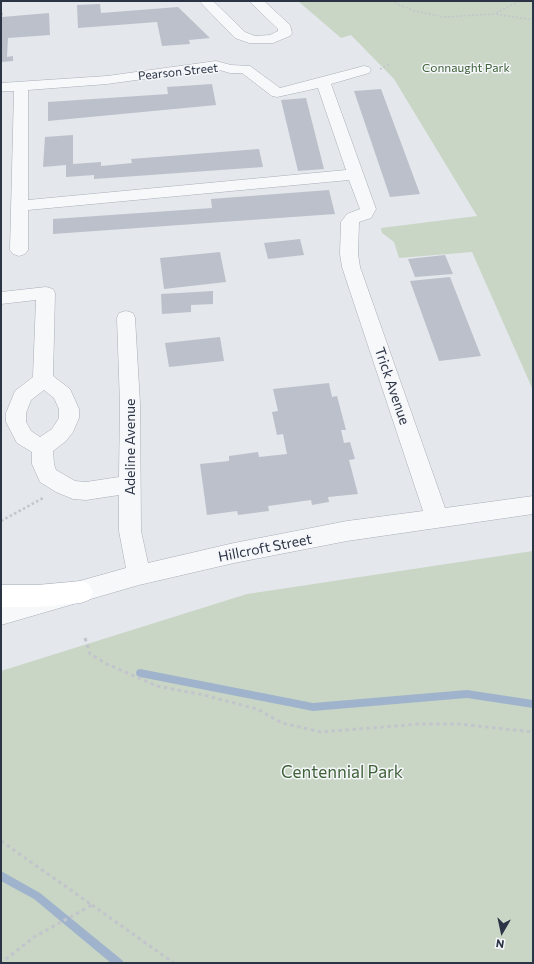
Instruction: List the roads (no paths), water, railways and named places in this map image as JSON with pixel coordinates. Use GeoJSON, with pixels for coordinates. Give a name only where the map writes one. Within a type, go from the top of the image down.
{"type":"FeatureCollection","features":[{"type":"Feature","properties":{"kind":"main road"},"geometry":{"type":"LineString","coordinates":[[1,596],[37,596],[81,592]]}},
{"type":"Feature","properties":{"kind":"street"},"geometry":{"type":"LineString","coordinates":[[206,1],[240,35],[254,40],[273,39],[285,33],[285,28],[256,1]]}},
{"type":"Feature","properties":{"kind":"street","name":"Pearson Street"},"geometry":{"type":"LineString","coordinates":[[1,87],[107,80],[216,65],[230,69],[245,69],[277,93],[323,82]]}},
{"type":"Feature","properties":{"kind":"street"},"geometry":{"type":"LineString","coordinates":[[20,206],[357,174],[323,82],[364,70]]}},
{"type":"Feature","properties":{"kind":"street"},"geometry":{"type":"LineString","coordinates":[[19,250],[21,85]]}},
{"type":"Feature","properties":{"kind":"street","name":"Trick Avenue"},"geometry":{"type":"LineString","coordinates":[[357,174],[368,209],[365,214],[353,218],[350,222],[349,254],[352,267],[438,518]]}},
{"type":"Feature","properties":{"kind":"street"},"geometry":{"type":"LineString","coordinates":[[1,298],[46,293],[43,380]]}},
{"type":"Feature","properties":{"kind":"street","name":"Adeline Avenue"},"geometry":{"type":"LineString","coordinates":[[126,318],[130,404],[130,531],[139,575]]}},
{"type":"Feature","properties":{"kind":"street"},"geometry":{"type":"LineString","coordinates":[[42,447],[59,434],[66,426],[69,418],[69,409],[62,394],[57,388],[43,380]]}},
{"type":"Feature","properties":{"kind":"street"},"geometry":{"type":"LineString","coordinates":[[42,447],[24,437],[19,429],[16,413],[22,396],[43,380]]}},
{"type":"Feature","properties":{"kind":"street"},"geometry":{"type":"LineString","coordinates":[[42,447],[43,464],[48,476],[73,490],[86,491],[129,485]]}},
{"type":"Feature","properties":{"kind":"street","name":"Hillcroft Street"},"geometry":{"type":"LineString","coordinates":[[1,614],[139,575],[234,553],[332,534],[533,505]]}},
{"type":"Feature","properties":{"kind":"waterway"},"geometry":{"type":"LineString","coordinates":[[140,673],[313,707],[467,694],[533,704]]}},
{"type":"Feature","properties":{"kind":"waterway"},"geometry":{"type":"LineString","coordinates":[[1,876],[37,896],[119,963]]}},
{"type":"Feature","properties":{"kind":"park label","name":"Connaught Park"},"geometry":{"type":"Point","coordinates":[466,68]}},
{"type":"Feature","properties":{"kind":"park label","name":"Centennial Park"},"geometry":{"type":"Point","coordinates":[342,772]}}]}
